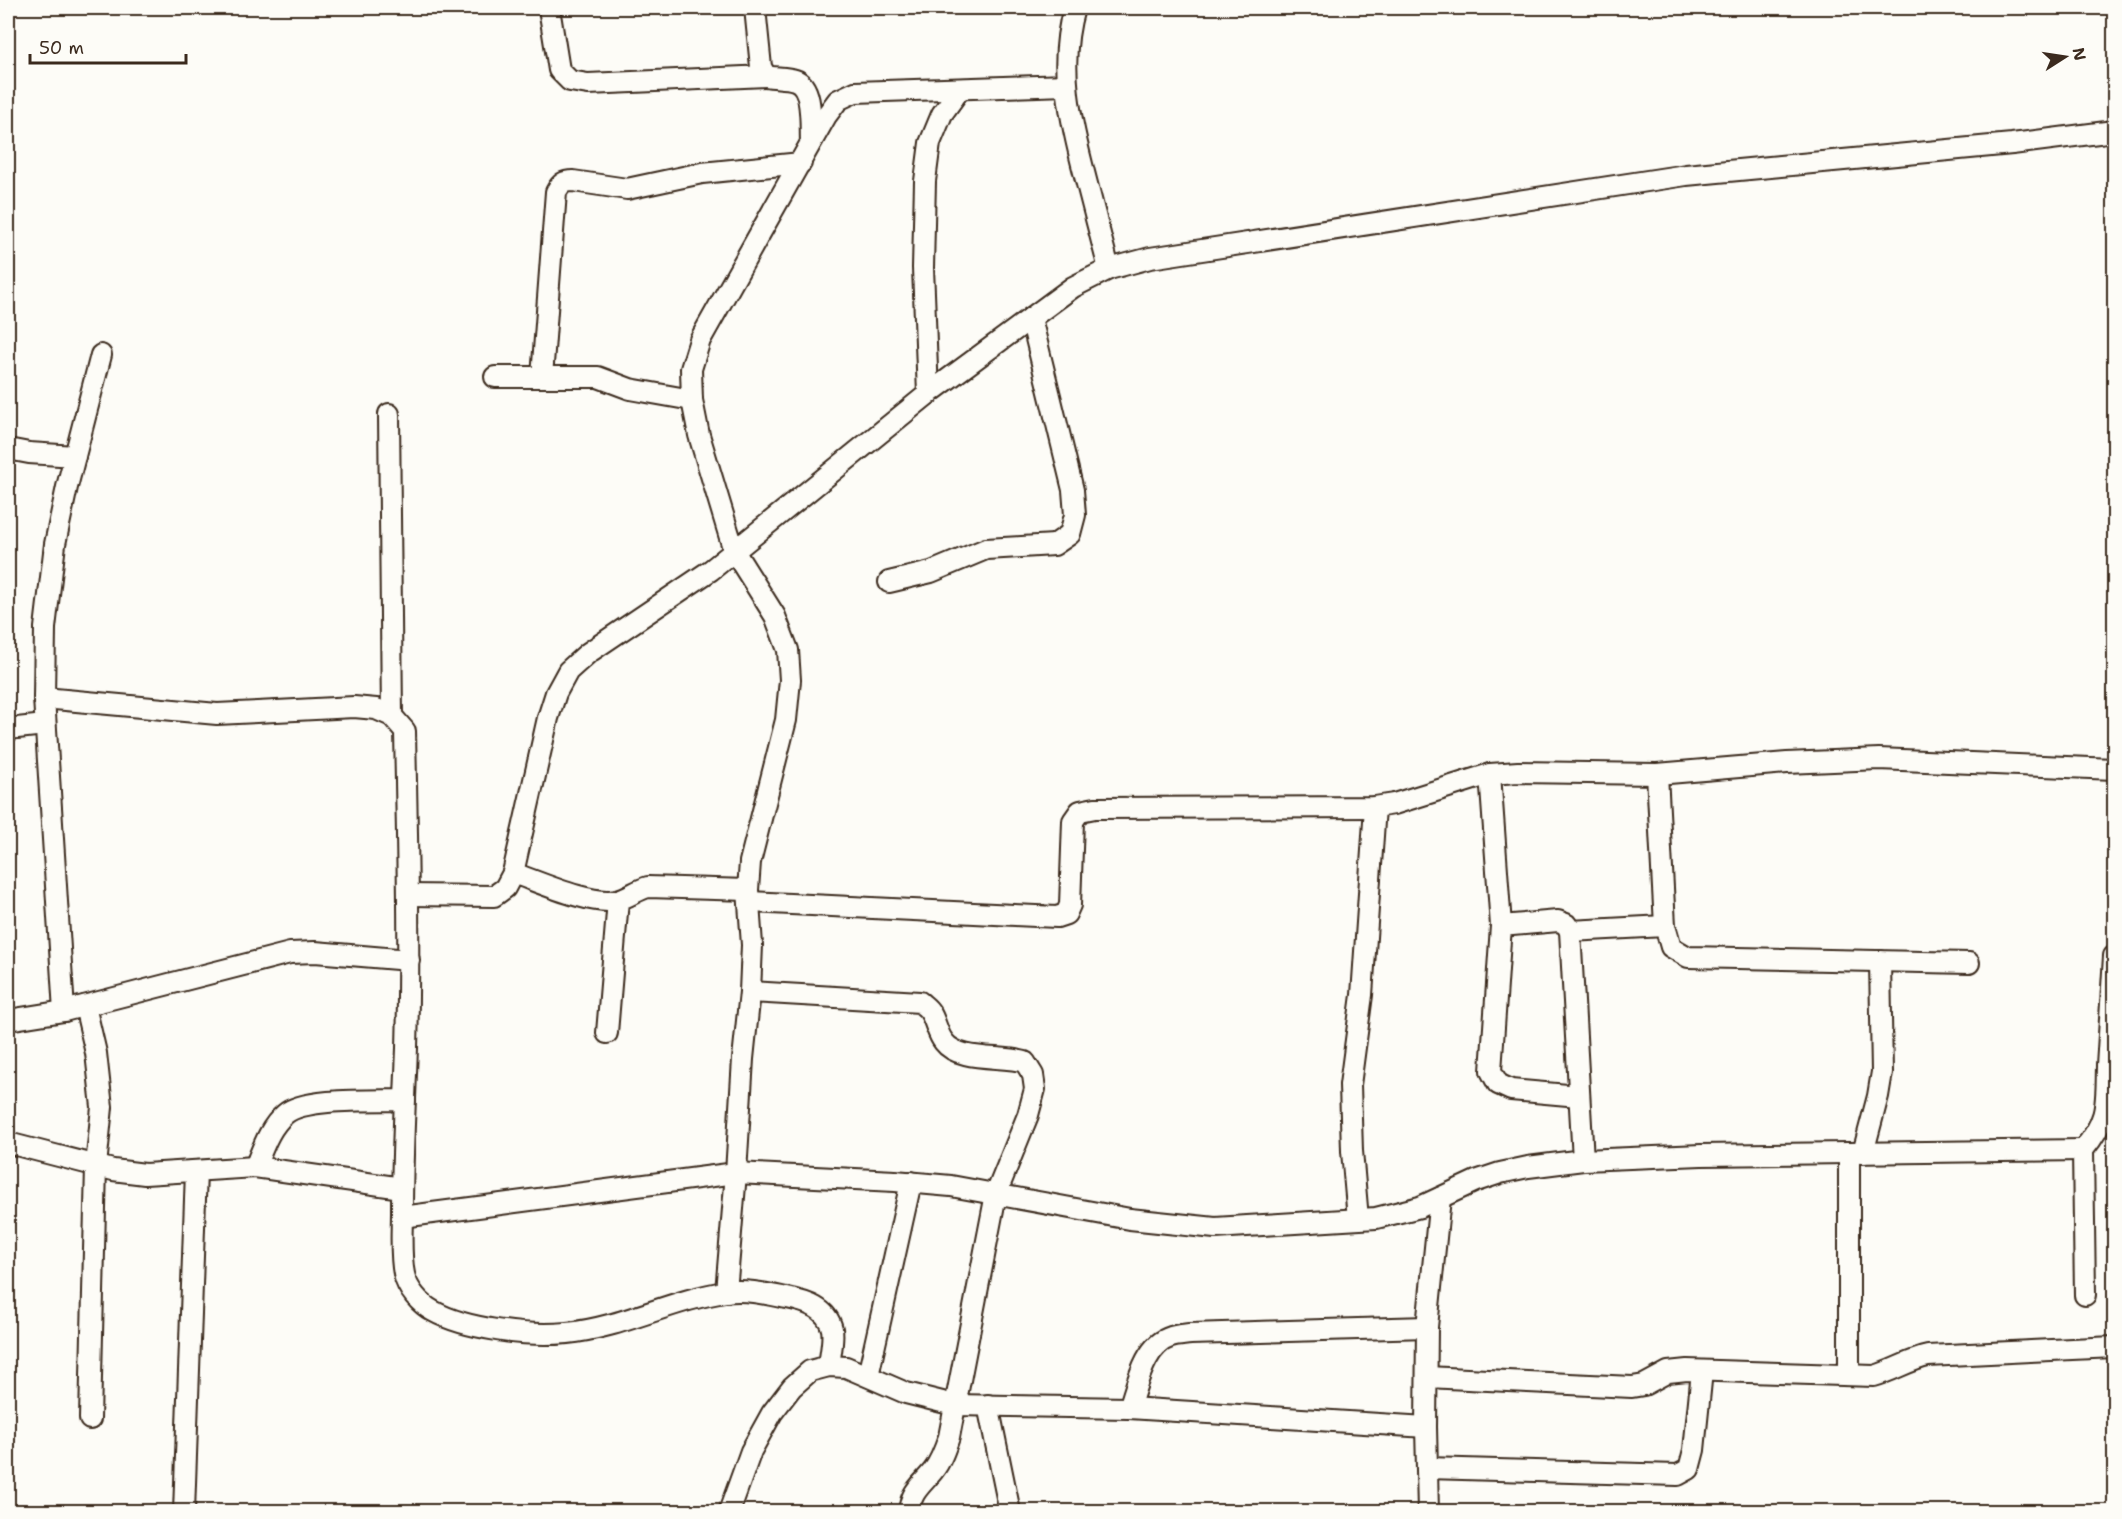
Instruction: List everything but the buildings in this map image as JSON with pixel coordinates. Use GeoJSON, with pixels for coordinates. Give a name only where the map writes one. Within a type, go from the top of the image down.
{"type":"FeatureCollection","features":[{"type":"Feature","properties":{"kind":"street"},"geometry":{"type":"LineString","coordinates":[[549,8],[559,70],[570,81],[588,84],[766,76],[796,80],[806,90],[811,144]]}},
{"type":"Feature","properties":{"kind":"street"},"geometry":{"type":"LineString","coordinates":[[755,8],[761,67],[766,76]]}},
{"type":"Feature","properties":{"kind":"street"},"geometry":{"type":"LineString","coordinates":[[1074,8],[1067,47],[1066,85],[1072,125],[1109,269]]}},
{"type":"Feature","properties":{"kind":"street"},"geometry":{"type":"LineString","coordinates":[[726,1292],[750,992],[752,945],[748,896],[750,862],[786,720],[790,680],[788,650],[775,616],[734,551],[699,435],[692,400],[691,369],[700,340],[826,116],[838,100],[855,92],[1066,85]]}},
{"type":"Feature","properties":{"kind":"street"},"geometry":{"type":"LineString","coordinates":[[928,394],[923,268],[925,181],[930,144],[942,114],[960,89]]}},
{"type":"Feature","properties":{"kind":"street"},"geometry":{"type":"LineString","coordinates":[[408,895],[494,896],[505,888],[513,873],[548,718],[556,693],[568,671],[588,652],[711,570],[928,394],[1073,288],[1109,269],[1150,258],[1686,175],[1955,150],[2115,131]]}},
{"type":"Feature","properties":{"kind":"street"},"geometry":{"type":"LineString","coordinates":[[542,377],[556,192],[560,184],[573,181],[627,189],[702,173],[801,163]]}},
{"type":"Feature","properties":{"kind":"street"},"geometry":{"type":"LineString","coordinates":[[889,582],[932,572],[986,549],[1054,545],[1070,534],[1075,515],[1073,490],[1031,318]]}},
{"type":"Feature","properties":{"kind":"street"},"geometry":{"type":"LineString","coordinates":[[64,1011],[45,725],[45,628],[55,544],[100,355]]}},
{"type":"Feature","properties":{"kind":"street"},"geometry":{"type":"LineString","coordinates":[[495,377],[598,377],[630,389],[692,400]]}},
{"type":"Feature","properties":{"kind":"street"},"geometry":{"type":"LineString","coordinates":[[389,414],[392,716]]}},
{"type":"Feature","properties":{"kind":"street"},"geometry":{"type":"LineString","coordinates":[[8,449],[75,456]]}},
{"type":"Feature","properties":{"kind":"street"},"geometry":{"type":"LineString","coordinates":[[44,698],[217,714],[354,707],[376,709],[392,716],[405,731],[410,960],[402,1217],[405,1277],[415,1296],[431,1310],[459,1322],[535,1334],[567,1333],[598,1328],[726,1292],[751,1292],[802,1301],[816,1307],[826,1316],[832,1331],[829,1366]]}},
{"type":"Feature","properties":{"kind":"street"},"geometry":{"type":"LineString","coordinates":[[8,729],[45,725]]}},
{"type":"Feature","properties":{"kind":"street"},"geometry":{"type":"LineString","coordinates":[[513,873],[585,898],[603,901],[618,900],[634,891],[648,887],[1057,917],[1066,914],[1070,905],[1073,821],[1080,811],[1095,808],[1375,807],[1403,801],[1490,774],[1544,771],[1657,774],[1787,762],[1879,759],[2115,769]]}},
{"type":"Feature","properties":{"kind":"street"},"geometry":{"type":"LineString","coordinates":[[1490,774],[1501,926],[1491,1071],[1498,1084],[1510,1089],[1579,1096]]}},
{"type":"Feature","properties":{"kind":"street"},"geometry":{"type":"LineString","coordinates":[[1657,774],[1665,926],[1671,947],[1689,957],[1969,963]]}},
{"type":"Feature","properties":{"kind":"street"},"geometry":{"type":"LineString","coordinates":[[1358,1219],[1352,1150],[1350,1085],[1362,995],[1375,807]]}},
{"type":"Feature","properties":{"kind":"street"},"geometry":{"type":"LineString","coordinates":[[607,1033],[618,900]]}},
{"type":"Feature","properties":{"kind":"street"},"geometry":{"type":"LineString","coordinates":[[1501,926],[1558,921],[1566,924],[1569,931],[1583,1160]]}},
{"type":"Feature","properties":{"kind":"street"},"geometry":{"type":"LineString","coordinates":[[1569,931],[1665,926]]}},
{"type":"Feature","properties":{"kind":"street"},"geometry":{"type":"LineString","coordinates":[[8,1020],[64,1011],[290,953],[315,952],[410,960]]}},
{"type":"Feature","properties":{"kind":"street"},"geometry":{"type":"LineString","coordinates":[[2085,1295],[2083,1150],[2093,1138],[2106,1109],[2111,1066],[2115,956]]}},
{"type":"Feature","properties":{"kind":"street"},"geometry":{"type":"LineString","coordinates":[[1849,1375],[1856,1153],[1878,1096],[1882,1072],[1880,961]]}},
{"type":"Feature","properties":{"kind":"street"},"geometry":{"type":"LineString","coordinates":[[750,992],[920,1002],[931,1012],[943,1042],[953,1051],[969,1055],[1012,1058],[1025,1062],[1034,1075],[1035,1089],[1028,1115],[996,1194],[944,1453],[934,1471],[914,1493],[909,1512]]}},
{"type":"Feature","properties":{"kind":"street"},"geometry":{"type":"LineString","coordinates":[[85,1006],[96,1053],[102,1107],[96,1166],[90,1419]]}},
{"type":"Feature","properties":{"kind":"street"},"geometry":{"type":"LineString","coordinates":[[255,1167],[267,1137],[287,1112],[315,1104],[405,1100]]}},
{"type":"Feature","properties":{"kind":"street"},"geometry":{"type":"LineString","coordinates":[[8,1143],[96,1166],[144,1174],[255,1167],[402,1188]]}},
{"type":"Feature","properties":{"kind":"street"},"geometry":{"type":"LineString","coordinates":[[402,1217],[736,1173],[910,1182],[996,1194],[1130,1219],[1215,1228],[1358,1219],[1401,1213],[1500,1173],[1583,1160],[1701,1155],[2083,1150]]}},
{"type":"Feature","properties":{"kind":"street"},"geometry":{"type":"LineString","coordinates":[[184,1512],[196,1172]]}},
{"type":"Feature","properties":{"kind":"street"},"geometry":{"type":"LineString","coordinates":[[868,1376],[910,1182]]}},
{"type":"Feature","properties":{"kind":"street"},"geometry":{"type":"LineString","coordinates":[[1428,1512],[1427,1328],[1440,1198]]}},
{"type":"Feature","properties":{"kind":"street"},"geometry":{"type":"LineString","coordinates":[[1129,1408],[1145,1362],[1156,1347],[1169,1337],[1190,1334],[1427,1328]]}},
{"type":"Feature","properties":{"kind":"street"},"geometry":{"type":"LineString","coordinates":[[1427,1377],[1632,1387],[1644,1385],[1668,1372],[1874,1376],[1928,1356],[2115,1347]]}},
{"type":"Feature","properties":{"kind":"street"},"geometry":{"type":"LineString","coordinates":[[729,1512],[751,1451],[772,1413],[792,1387],[810,1371],[829,1366],[846,1367],[906,1393],[954,1404],[1129,1408],[1426,1427]]}},
{"type":"Feature","properties":{"kind":"street"},"geometry":{"type":"LineString","coordinates":[[1427,1468],[1678,1474],[1689,1468],[1694,1450],[1702,1371]]}},
{"type":"Feature","properties":{"kind":"street"},"geometry":{"type":"LineString","coordinates":[[988,1405],[1010,1512]]}}]}
